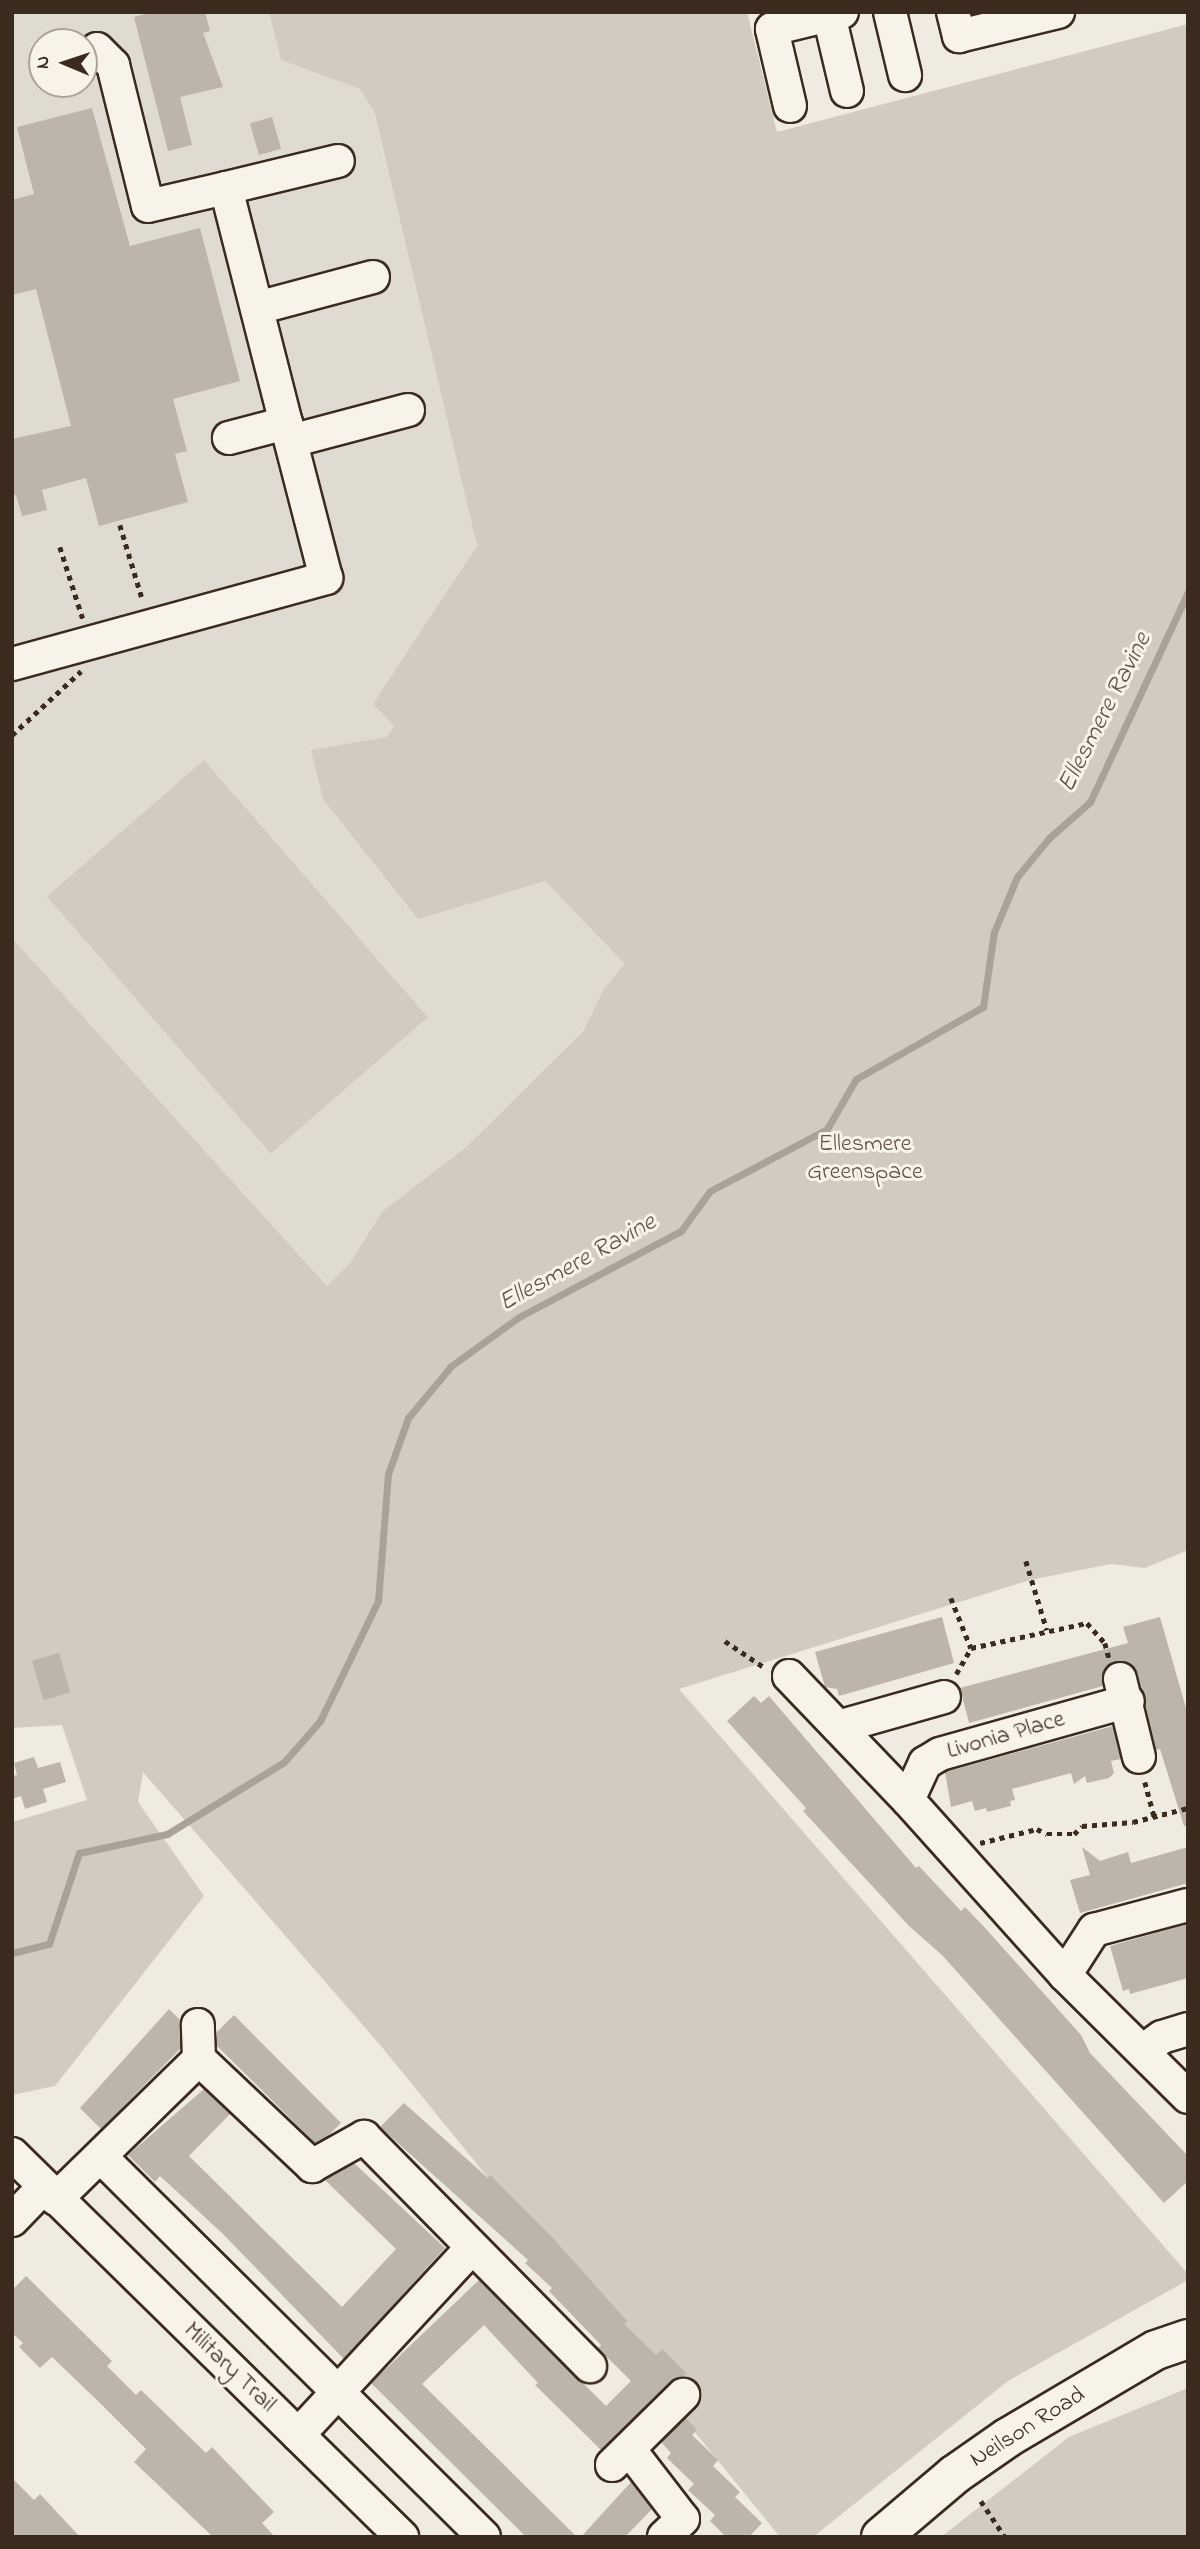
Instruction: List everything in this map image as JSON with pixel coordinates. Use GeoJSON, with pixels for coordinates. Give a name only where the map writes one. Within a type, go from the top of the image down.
{"type":"FeatureCollection","features":[{"type":"Feature","properties":{"kind":"main road","name":"Neilson Road"},"geometry":{"type":"LineString","coordinates":[[881,2537],[1007,2438],[1156,2350],[1188,2339]]}},
{"type":"Feature","properties":{"kind":"street"},"geometry":{"type":"LineString","coordinates":[[890,12],[905,75]]}},
{"type":"Feature","properties":{"kind":"street"},"geometry":{"type":"LineString","coordinates":[[953,12],[959,36],[1058,12]]}},
{"type":"Feature","properties":{"kind":"street"},"geometry":{"type":"LineString","coordinates":[[790,106],[770,21],[835,14],[847,91]]}},
{"type":"Feature","properties":{"kind":"street"},"geometry":{"type":"LineString","coordinates":[[98,50],[113,65],[148,206],[338,161]]}},
{"type":"Feature","properties":{"kind":"street"},"geometry":{"type":"LineString","coordinates":[[12,664],[326,578],[226,188]]}},
{"type":"Feature","properties":{"kind":"street"},"geometry":{"type":"LineString","coordinates":[[257,308],[373,277]]}},
{"type":"Feature","properties":{"kind":"street"},"geometry":{"type":"LineString","coordinates":[[229,438],[289,432],[408,410]]}},
{"type":"Feature","properties":{"kind":"street"},"geometry":{"type":"LineString","coordinates":[[789,1676],[908,1800],[950,1851],[1065,1975],[1144,2050],[1188,2097]]}},
{"type":"Feature","properties":{"kind":"street"},"geometry":{"type":"LineString","coordinates":[[1124,1690],[1139,1757]]}},
{"type":"Feature","properties":{"kind":"street","name":"Livonia Place"},"geometry":{"type":"LineString","coordinates":[[908,1800],[925,1763],[940,1754],[1124,1690]]}},
{"type":"Feature","properties":{"kind":"street"},"geometry":{"type":"LineString","coordinates":[[838,1727],[944,1697]]}},
{"type":"Feature","properties":{"kind":"street"},"geometry":{"type":"LineString","coordinates":[[1065,1975],[1094,1930],[1188,1905]]}},
{"type":"Feature","properties":{"kind":"street"},"geometry":{"type":"LineString","coordinates":[[198,2025],[199,2059],[312,2166],[364,2137],[590,2366]]}},
{"type":"Feature","properties":{"kind":"street"},"geometry":{"type":"LineString","coordinates":[[1144,2050],[1162,2037],[1188,2029]]}},
{"type":"Feature","properties":{"kind":"street"},"geometry":{"type":"LineString","coordinates":[[12,2220],[102,2158],[199,2059]]}},
{"type":"Feature","properties":{"kind":"street","name":"Military Trail"},"geometry":{"type":"LineString","coordinates":[[12,2154],[402,2537]]}},
{"type":"Feature","properties":{"kind":"street"},"geometry":{"type":"LineString","coordinates":[[102,2158],[484,2537]]}},
{"type":"Feature","properties":{"kind":"street"},"geometry":{"type":"LineString","coordinates":[[298,2435],[472,2248]]}},
{"type":"Feature","properties":{"kind":"street"},"geometry":{"type":"LineString","coordinates":[[664,2537],[683,2519],[620,2457],[683,2395]]}},
{"type":"Feature","properties":{"kind":"path"},"geometry":{"type":"LineString","coordinates":[[120,525],[150,626]]}},
{"type":"Feature","properties":{"kind":"path"},"geometry":{"type":"LineString","coordinates":[[1026,1561],[1047,1630]]}},
{"type":"Feature","properties":{"kind":"path"},"geometry":{"type":"LineString","coordinates":[[951,1598],[971,1648]]}},
{"type":"Feature","properties":{"kind":"path"},"geometry":{"type":"LineString","coordinates":[[944,1697],[971,1648],[1087,1623],[1105,1643],[1124,1690]]}},
{"type":"Feature","properties":{"kind":"path"},"geometry":{"type":"LineString","coordinates":[[725,1642],[774,1674],[789,1676]]}},
{"type":"Feature","properties":{"kind":"path"},"geometry":{"type":"LineString","coordinates":[[1139,1757],[1155,1819]]}},
{"type":"Feature","properties":{"kind":"path"},"geometry":{"type":"LineString","coordinates":[[950,1851],[1037,1829],[1047,1834],[1073,1834],[1082,1826],[1155,1819],[1188,1808]]}},
{"type":"Feature","properties":{"kind":"path"},"geometry":{"type":"LineString","coordinates":[[981,2501],[1005,2537]]}},
{"type":"Feature","properties":{"kind":"shaded area"},"geometry":{"type":"Polygon","coordinates":[[[12,12],[269,12],[281,60],[369,92],[477,546],[374,704],[637,976],[327,1286],[12,938],[12,12]]]}},
{"type":"Feature","properties":{"kind":"green space","name":"Ellesmere Greenspace"},"geometry":{"type":"Polygon","coordinates":[[[269,12],[747,12],[777,132],[1188,24],[1188,1550],[1145,1568],[1111,1564],[1030,1580],[679,1689],[1188,2274],[1188,2280],[1008,2381],[813,2537],[780,2537],[381,2046],[143,1772],[138,1802],[204,1896],[55,2086],[12,2095],[12,1822],[87,1800],[62,1725],[12,1728],[12,938],[327,1286],[351,1262],[382,1212],[465,1148],[584,1030],[604,989],[625,964],[545,881],[418,919],[323,799],[311,750],[387,737],[394,726],[373,704],[477,546],[374,111],[360,89],[281,60],[269,12]]]}},
{"type":"Feature","properties":{"kind":"green space"},"geometry":{"type":"Polygon","coordinates":[[[204,760],[428,1017],[271,1154],[47,896],[204,760]]]}},
{"type":"Feature","properties":{"kind":"green space"},"geometry":{"type":"Polygon","coordinates":[[[1188,2388],[1188,2537],[941,2537],[1069,2437],[1188,2388]]]}},
{"type":"Feature","properties":{"kind":"building"},"geometry":{"type":"Polygon","coordinates":[[[154,12],[205,12],[210,31],[203,33],[223,87],[180,97],[192,145],[168,151],[134,17],[154,12]]]}},
{"type":"Feature","properties":{"kind":"building"},"geometry":{"type":"Polygon","coordinates":[[[92,108],[130,246],[200,228],[240,381],[173,399],[187,451],[175,454],[188,502],[99,526],[86,478],[42,490],[47,510],[22,516],[16,495],[12,496],[12,439],[71,426],[36,289],[12,295],[12,200],[34,194],[17,127],[92,108]]]}},
{"type":"Feature","properties":{"kind":"building"},"geometry":{"type":"Polygon","coordinates":[[[272,117],[281,149],[259,155],[250,123],[272,117]]]}},
{"type":"Feature","properties":{"kind":"building"},"geometry":{"type":"Polygon","coordinates":[[[942,1617],[954,1663],[839,1696],[837,1689],[825,1687],[815,1652],[942,1617]]]}},
{"type":"Feature","properties":{"kind":"building"},"geometry":{"type":"Polygon","coordinates":[[[1160,1617],[1188,1715],[1188,1826],[1184,1826],[1160,1749],[1156,1750],[1138,1675],[1126,1662],[1107,1666],[1103,1686],[969,1723],[960,1688],[1128,1643],[1123,1627],[1160,1617]]]}},
{"type":"Feature","properties":{"kind":"building"},"geometry":{"type":"Polygon","coordinates":[[[59,1653],[70,1692],[43,1700],[32,1661],[59,1653]]]}},
{"type":"Feature","properties":{"kind":"building"},"geometry":{"type":"Polygon","coordinates":[[[754,1696],[761,1703],[769,1696],[916,1868],[919,1866],[961,1911],[965,1907],[986,1929],[1081,2035],[1090,2053],[1188,2156],[1188,2181],[1164,2203],[942,1955],[909,1926],[803,1811],[806,1808],[727,1721],[754,1696]]]}},
{"type":"Feature","properties":{"kind":"building"},"geometry":{"type":"Polygon","coordinates":[[[1113,1726],[1121,1759],[1111,1761],[1114,1773],[1109,1778],[1087,1783],[1085,1776],[1074,1784],[1071,1773],[1012,1789],[1015,1800],[1010,1801],[1011,1806],[987,1812],[986,1808],[975,1811],[972,1801],[951,1807],[945,1772],[1113,1726]]]}},
{"type":"Feature","properties":{"kind":"building"},"geometry":{"type":"Polygon","coordinates":[[[34,1757],[38,1768],[60,1762],[66,1782],[43,1789],[47,1802],[25,1809],[21,1796],[12,1799],[12,1776],[17,1775],[14,1763],[34,1757]]]}},
{"type":"Feature","properties":{"kind":"building"},"geometry":{"type":"Polygon","coordinates":[[[1082,1847],[1100,1861],[1128,1852],[1131,1863],[1188,1847],[1188,1883],[1080,1913],[1070,1880],[1090,1875],[1082,1847]]]}},
{"type":"Feature","properties":{"kind":"building"},"geometry":{"type":"Polygon","coordinates":[[[1188,1924],[1188,1978],[1130,1994],[1129,1989],[1123,1991],[1110,1946],[1188,1924]]]}},
{"type":"Feature","properties":{"kind":"building"},"geometry":{"type":"Polygon","coordinates":[[[169,2009],[181,2021],[180,2049],[101,2129],[80,2108],[169,2009]]]}},
{"type":"Feature","properties":{"kind":"building"},"geometry":{"type":"Polygon","coordinates":[[[234,2015],[341,2123],[327,2137],[315,2143],[217,2046],[217,2032],[234,2015]]]}},
{"type":"Feature","properties":{"kind":"building"},"geometry":{"type":"Polygon","coordinates":[[[204,2089],[230,2114],[189,2156],[342,2307],[396,2249],[325,2180],[354,2163],[445,2248],[344,2359],[222,2233],[160,2176],[155,2182],[128,2155],[204,2089]]]}},
{"type":"Feature","properties":{"kind":"building"},"geometry":{"type":"Polygon","coordinates":[[[404,2103],[488,2178],[490,2175],[552,2237],[627,2321],[624,2324],[656,2355],[662,2349],[687,2374],[670,2382],[601,2450],[535,2385],[538,2383],[484,2325],[422,2384],[577,2537],[526,2537],[371,2383],[479,2280],[606,2406],[631,2381],[598,2348],[601,2345],[549,2291],[552,2288],[525,2263],[528,2260],[380,2127],[404,2103]]]}},
{"type":"Feature","properties":{"kind":"building"},"geometry":{"type":"Polygon","coordinates":[[[26,2276],[112,2361],[107,2366],[136,2395],[141,2390],[206,2453],[212,2447],[274,2512],[262,2523],[275,2537],[213,2537],[134,2462],[146,2449],[100,2403],[52,2357],[40,2368],[19,2347],[23,2343],[12,2333],[12,2290],[26,2276]]]}},
{"type":"Feature","properties":{"kind":"building"},"geometry":{"type":"Polygon","coordinates":[[[686,2418],[697,2430],[692,2435],[718,2460],[713,2466],[740,2492],[735,2497],[762,2523],[749,2537],[726,2537],[710,2521],[715,2515],[688,2490],[694,2484],[667,2458],[671,2453],[661,2442],[686,2418]]]}},
{"type":"Feature","properties":{"kind":"building"},"geometry":{"type":"Polygon","coordinates":[[[12,2478],[34,2500],[40,2494],[80,2537],[12,2537],[12,2478]]]}},
{"type":"Feature","properties":{"kind":"building"},"geometry":{"type":"Polygon","coordinates":[[[631,2482],[652,2509],[625,2537],[581,2537],[631,2482]]]}},
{"type":"Feature","properties":{"kind":"waterway","name":"Ellesmere Ravine"},"geometry":{"type":"LineString","coordinates":[[12,1953],[49,1944],[79,1853],[167,1834],[284,1762],[320,1721],[378,1601],[388,1474],[408,1418],[451,1366],[519,1317],[681,1231],[710,1191],[827,1129],[856,1079],[983,1007],[994,932],[1017,877],[1049,838],[1090,802],[1188,592]]}}]}
